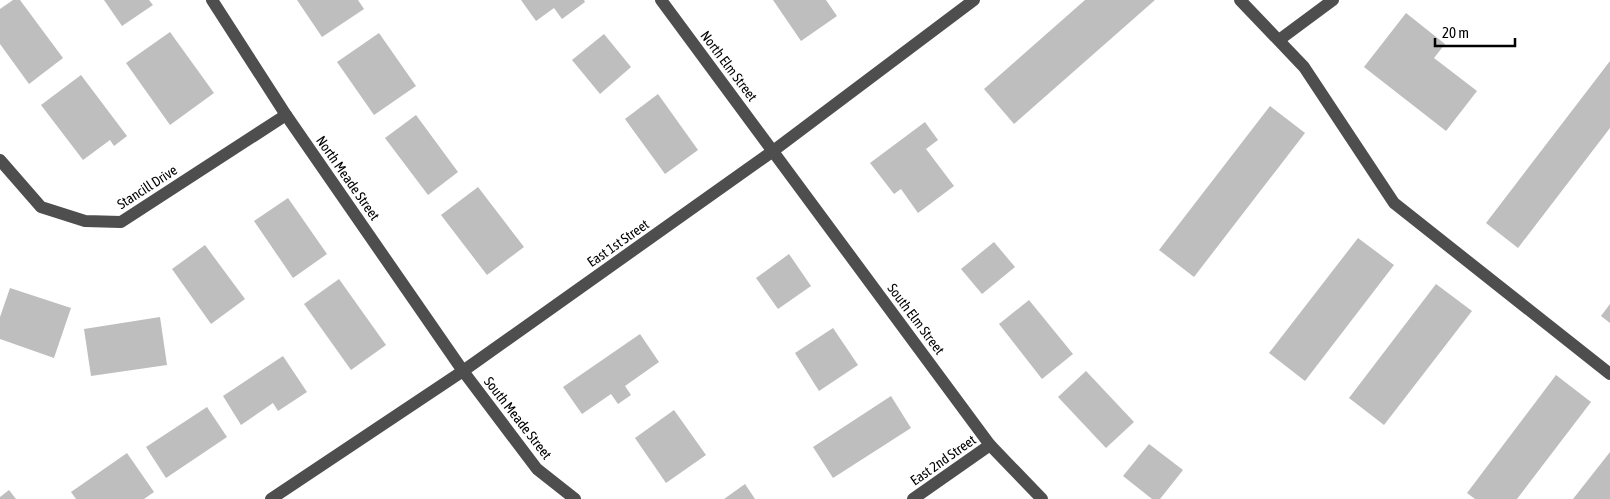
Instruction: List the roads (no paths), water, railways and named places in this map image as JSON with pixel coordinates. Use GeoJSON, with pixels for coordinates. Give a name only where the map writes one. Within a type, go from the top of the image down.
{"type":"FeatureCollection","features":[{"type":"Feature","properties":{"kind":"street","name":"North Meade Street"},"geometry":{"type":"LineString","coordinates":[[212,0],[286,115],[463,371]]}},
{"type":"Feature","properties":{"kind":"street","name":"North Elm Street"},"geometry":{"type":"LineString","coordinates":[[661,0],[773,151]]}},
{"type":"Feature","properties":{"kind":"street","name":"East 1st Street"},"geometry":{"type":"LineString","coordinates":[[271,499],[463,371],[773,151],[960,4],[974,0]]}},
{"type":"Feature","properties":{"kind":"street"},"geometry":{"type":"LineString","coordinates":[[1240,0],[1304,67],[1394,202],[1610,374]]}},
{"type":"Feature","properties":{"kind":"street"},"geometry":{"type":"LineString","coordinates":[[1279,40],[1333,0]]}},
{"type":"Feature","properties":{"kind":"street","name":"Stancill Drive"},"geometry":{"type":"LineString","coordinates":[[0,160],[41,207],[85,221],[121,222],[286,115]]}},
{"type":"Feature","properties":{"kind":"street","name":"South Elm Street"},"geometry":{"type":"LineString","coordinates":[[773,151],[990,445],[1042,499]]}},
{"type":"Feature","properties":{"kind":"street","name":"South Meade Street"},"geometry":{"type":"LineString","coordinates":[[463,371],[537,469],[575,499]]}},
{"type":"Feature","properties":{"kind":"street","name":"East 2nd Street"},"geometry":{"type":"LineString","coordinates":[[913,499],[990,445]]}}]}
